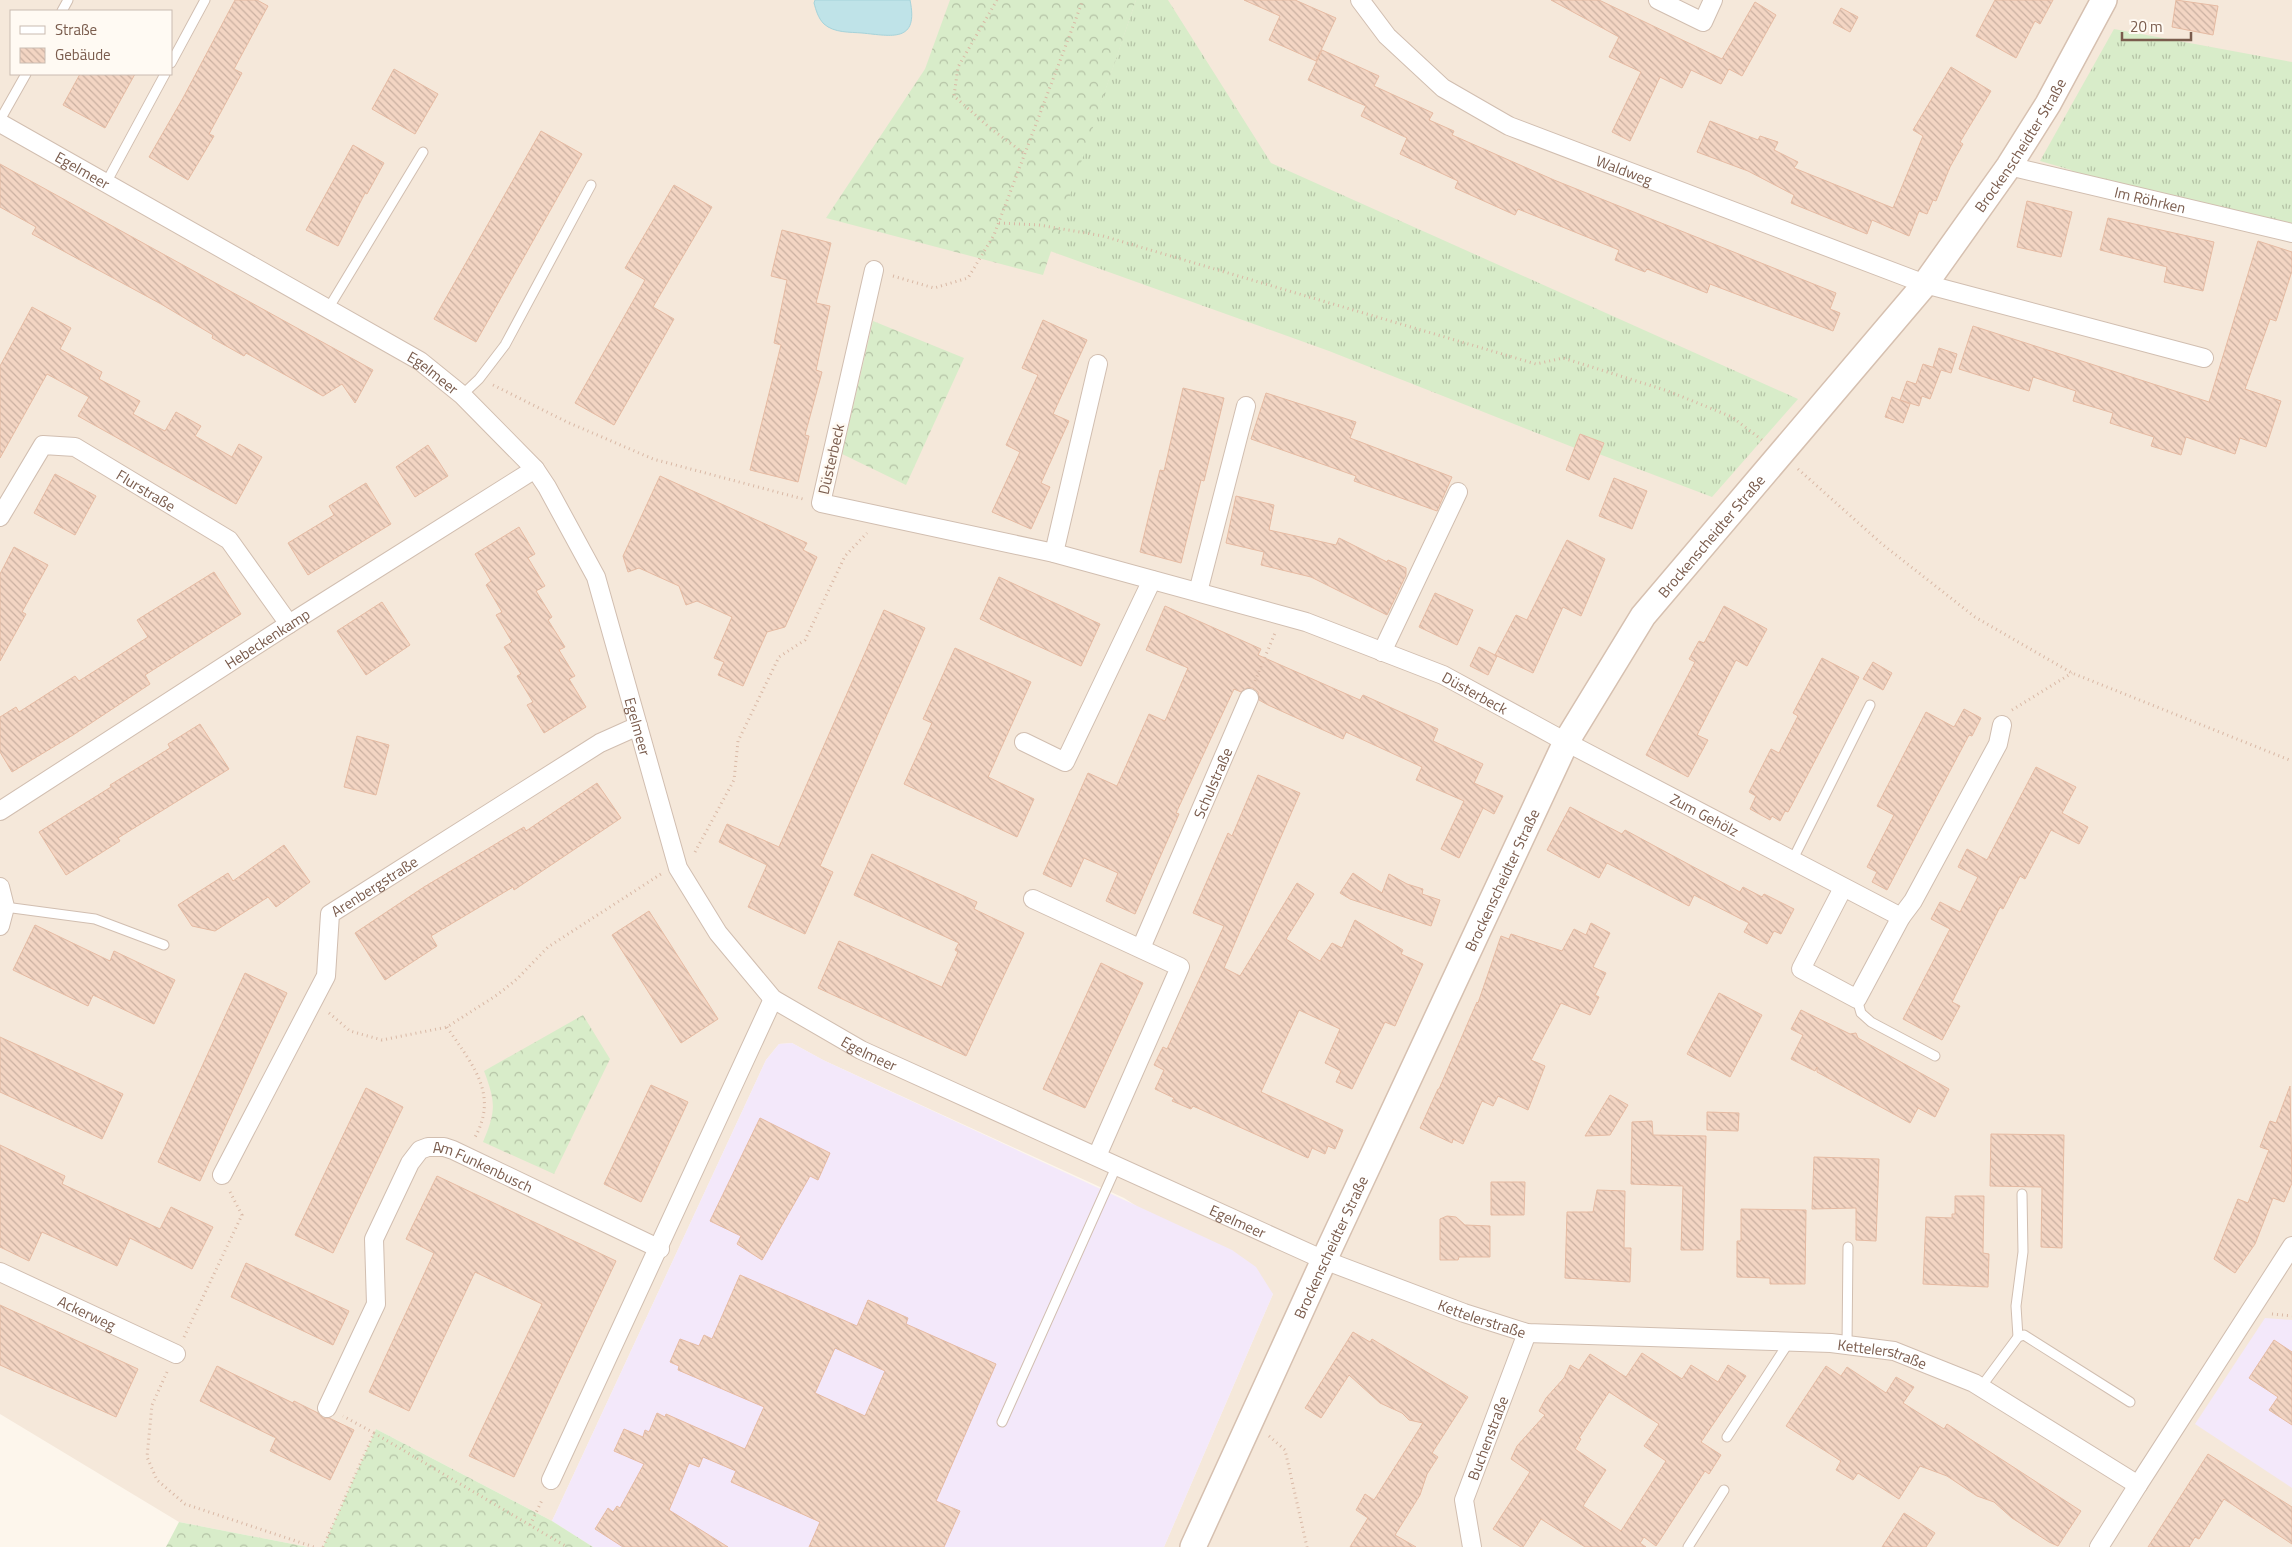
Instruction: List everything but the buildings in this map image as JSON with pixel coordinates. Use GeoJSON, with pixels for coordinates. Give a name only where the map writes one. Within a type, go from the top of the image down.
{"type":"FeatureCollection","features":[{"type":"Feature","properties":{"kind":"street","name":"Waldweg"},"geometry":{"type":"LineString","coordinates":[[1360,0],[1387,36],[1443,88],[1509,126],[1925,284]]}},
{"type":"Feature","properties":{"kind":"street"},"geometry":{"type":"LineString","coordinates":[[1658,0],[1702,22],[1713,0]]}},
{"type":"Feature","properties":{"kind":"street","name":"Brockenscheidter Straße"},"geometry":{"type":"LineString","coordinates":[[1193,1547],[1324,1260],[1566,742],[1644,616],[1925,284],[2009,166],[2048,104],[2104,0]]}},
{"type":"Feature","properties":{"kind":"street","name":"Egelmeer"},"geometry":{"type":"LineString","coordinates":[[0,122],[420,361],[462,395],[535,469],[547,487],[596,577],[678,868],[718,933],[774,999],[861,1050],[1324,1260]]}},
{"type":"Feature","properties":{"kind":"street","name":"Im Röhrken"},"geometry":{"type":"LineString","coordinates":[[2009,166],[2292,233]]}},
{"type":"Feature","properties":{"kind":"street","name":"Düsterbeck"},"geometry":{"type":"LineString","coordinates":[[874,270],[821,503],[872,516],[1054,553],[1306,622],[1443,675],[1566,742]]}},
{"type":"Feature","properties":{"kind":"street"},"geometry":{"type":"LineString","coordinates":[[1925,284],[2204,358]]}},
{"type":"Feature","properties":{"kind":"street"},"geometry":{"type":"LineString","coordinates":[[1054,553],[1098,364]]}},
{"type":"Feature","properties":{"kind":"street"},"geometry":{"type":"LineString","coordinates":[[1198,592],[1246,406]]}},
{"type":"Feature","properties":{"kind":"street","name":"Flurstraße"},"geometry":{"type":"LineString","coordinates":[[0,517],[43,445],[75,447],[229,540],[289,624]]}},
{"type":"Feature","properties":{"kind":"street","name":"Hebeckenkamp"},"geometry":{"type":"LineString","coordinates":[[0,811],[289,624],[535,469]]}},
{"type":"Feature","properties":{"kind":"street"},"geometry":{"type":"LineString","coordinates":[[1382,652],[1458,492]]}},
{"type":"Feature","properties":{"kind":"street"},"geometry":{"type":"LineString","coordinates":[[1024,742],[1065,762],[1152,580]]}},
{"type":"Feature","properties":{"kind":"street","name":"Schulstraße"},"geometry":{"type":"LineString","coordinates":[[1141,948],[1249,698]]}},
{"type":"Feature","properties":{"kind":"street"},"geometry":{"type":"LineString","coordinates":[[1843,888],[1801,969],[1857,999],[1900,917],[1913,901],[1998,744],[2002,725]]}},
{"type":"Feature","properties":{"kind":"street","name":"Arenbergstraße"},"geometry":{"type":"LineString","coordinates":[[222,1176],[326,976],[330,914],[600,743],[638,726]]}},
{"type":"Feature","properties":{"kind":"street","name":"Zum Gehölz"},"geometry":{"type":"LineString","coordinates":[[1566,742],[1900,917]]}},
{"type":"Feature","properties":{"kind":"street"},"geometry":{"type":"LineString","coordinates":[[0,887],[5,907],[0,926]]}},
{"type":"Feature","properties":{"kind":"street"},"geometry":{"type":"LineString","coordinates":[[1033,900],[1180,967],[1097,1156]]}},
{"type":"Feature","properties":{"kind":"street"},"geometry":{"type":"LineString","coordinates":[[551,1480],[660,1249],[774,999]]}},
{"type":"Feature","properties":{"kind":"street","name":"Am Funkenbusch"},"geometry":{"type":"LineString","coordinates":[[327,1408],[376,1304],[374,1239],[410,1163],[420,1150],[428,1147],[444,1147],[660,1249]]}},
{"type":"Feature","properties":{"kind":"street"},"geometry":{"type":"LineString","coordinates":[[2099,1547],[2292,1246]]}},
{"type":"Feature","properties":{"kind":"street","name":"Kettelerstraße"},"geometry":{"type":"LineString","coordinates":[[1324,1260],[1464,1314],[1527,1333],[1789,1342],[1894,1351],[1981,1387],[2138,1485]]}},
{"type":"Feature","properties":{"kind":"street","name":"Ackerweg"},"geometry":{"type":"LineString","coordinates":[[0,1272],[176,1354]]}},
{"type":"Feature","properties":{"kind":"street","name":"Buchenstraße"},"geometry":{"type":"LineString","coordinates":[[1472,1547],[1464,1500],[1527,1333]]}},
{"type":"Feature","properties":{"kind":"lane"},"geometry":{"type":"LineString","coordinates":[[172,61],[206,0]]}},
{"type":"Feature","properties":{"kind":"lane"},"geometry":{"type":"LineString","coordinates":[[0,122],[25,75]]}},
{"type":"Feature","properties":{"kind":"lane"},"geometry":{"type":"LineString","coordinates":[[106,183],[164,75]]}},
{"type":"Feature","properties":{"kind":"lane"},"geometry":{"type":"LineString","coordinates":[[328,309],[423,152]]}},
{"type":"Feature","properties":{"kind":"lane"},"geometry":{"type":"LineString","coordinates":[[462,395],[479,378],[505,345],[591,185]]}},
{"type":"Feature","properties":{"kind":"lane"},"geometry":{"type":"LineString","coordinates":[[1792,861],[1870,705]]}},
{"type":"Feature","properties":{"kind":"lane"},"geometry":{"type":"LineString","coordinates":[[5,907],[95,919],[164,945]]}},
{"type":"Feature","properties":{"kind":"lane"},"geometry":{"type":"LineString","coordinates":[[1857,999],[1861,1014],[1871,1022],[1935,1056]]}},
{"type":"Feature","properties":{"kind":"lane"},"geometry":{"type":"LineString","coordinates":[[1002,1422],[1117,1165]]}},
{"type":"Feature","properties":{"kind":"lane"},"geometry":{"type":"LineString","coordinates":[[2018,1337],[2016,1306],[2023,1252],[2022,1194]]}},
{"type":"Feature","properties":{"kind":"lane"},"geometry":{"type":"LineString","coordinates":[[1847,1346],[1848,1247]]}},
{"type":"Feature","properties":{"kind":"lane"},"geometry":{"type":"LineString","coordinates":[[1981,1387],[2018,1337],[2024,1335],[2130,1402]]}},
{"type":"Feature","properties":{"kind":"lane"},"geometry":{"type":"LineString","coordinates":[[1727,1437],[1789,1342]]}},
{"type":"Feature","properties":{"kind":"lane"},"geometry":{"type":"LineString","coordinates":[[1688,1547],[1724,1490]]}},
{"type":"Feature","properties":{"kind":"path"},"geometry":{"type":"LineString","coordinates":[[997,0],[958,67],[954,96],[990,128],[1025,154]]}},
{"type":"Feature","properties":{"kind":"path"},"geometry":{"type":"LineString","coordinates":[[874,270],[934,288],[968,278],[994,235],[999,223],[1083,0]]}},
{"type":"Feature","properties":{"kind":"path"},"geometry":{"type":"LineString","coordinates":[[999,223],[1039,225],[1103,236],[1536,364],[1563,358],[1668,391],[1732,417],[1782,455],[1882,544],[1975,616],[2072,673],[2292,761]]}},
{"type":"Feature","properties":{"kind":"path"},"geometry":{"type":"LineString","coordinates":[[479,378],[567,422],[653,459],[821,503]]}},
{"type":"Feature","properties":{"kind":"path"},"geometry":{"type":"LineString","coordinates":[[314,999],[350,1031],[382,1040],[448,1027],[497,995],[517,979],[548,947],[655,876],[678,868],[695,852],[734,780],[738,741],[779,657],[805,640],[845,556],[869,530],[872,516]]}},
{"type":"Feature","properties":{"kind":"path"},"geometry":{"type":"LineString","coordinates":[[1249,698],[1282,615]]}},
{"type":"Feature","properties":{"kind":"path"},"geometry":{"type":"LineString","coordinates":[[2002,725],[2012,710],[2072,673]]}},
{"type":"Feature","properties":{"kind":"path"},"geometry":{"type":"LineString","coordinates":[[448,1027],[474,1067],[482,1086],[486,1107],[478,1132],[465,1156]]}},
{"type":"Feature","properties":{"kind":"path"},"geometry":{"type":"LineString","coordinates":[[222,1176],[242,1215],[152,1405],[147,1457],[157,1480],[185,1504],[314,1547]]}},
{"type":"Feature","properties":{"kind":"path"},"geometry":{"type":"LineString","coordinates":[[327,1408],[374,1433],[567,1547]]}},
{"type":"Feature","properties":{"kind":"path"},"geometry":{"type":"LineString","coordinates":[[1251,1421],[1285,1450],[1307,1547]]}},
{"type":"Feature","properties":{"kind":"path"},"geometry":{"type":"LineString","coordinates":[[323,1547],[374,1433]]}},
{"type":"Feature","properties":{"kind":"path"},"geometry":{"type":"LineString","coordinates":[[530,1525],[551,1480]]}},
{"type":"Feature","properties":{"kind":"shaded area"},"geometry":{"type":"Polygon","coordinates":[[[0,0],[2292,0],[2292,1547],[1164,1547],[1273,1294],[1124,1198],[823,1060],[792,1043],[779,1044],[766,1060],[552,1521],[376,1429],[323,1547],[308,1547],[179,1522],[0,1414],[0,0]]]}},
{"type":"Feature","properties":{"kind":"shaded area"},"geometry":{"type":"Polygon","coordinates":[[[792,1043],[823,1060],[1232,1250],[1256,1267],[1273,1294],[1164,1547],[593,1547],[552,1521],[766,1060],[779,1044],[792,1043]]]}},
{"type":"Feature","properties":{"kind":"shaded area"},"geometry":{"type":"Polygon","coordinates":[[[2265,1318],[2292,1320],[2292,1488],[2195,1424],[2265,1318]]]}},
{"type":"Feature","properties":{"kind":"green space"},"geometry":{"type":"Polygon","coordinates":[[[950,0],[1136,0],[1043,275],[826,218],[925,69],[950,0]]]}},
{"type":"Feature","properties":{"kind":"green space"},"geometry":{"type":"Polygon","coordinates":[[[1136,0],[1168,0],[1271,163],[1798,399],[1712,497],[1599,454],[1603,443],[1581,434],[1575,448],[1329,351],[1050,251],[1136,0]]]}},
{"type":"Feature","properties":{"kind":"green space"},"geometry":{"type":"Polygon","coordinates":[[[2114,29],[2292,62],[2292,225],[2078,177],[2071,170],[2040,161],[2114,29]]]}},
{"type":"Feature","properties":{"kind":"green space"},"geometry":{"type":"Polygon","coordinates":[[[873,321],[964,358],[906,485],[842,454],[873,321]]]}},
{"type":"Feature","properties":{"kind":"green space"},"geometry":{"type":"Polygon","coordinates":[[[583,1015],[610,1059],[554,1174],[483,1142],[493,1107],[491,1091],[484,1071],[583,1015]]]}},
{"type":"Feature","properties":{"kind":"green space"},"geometry":{"type":"Polygon","coordinates":[[[376,1429],[552,1521],[593,1547],[323,1547],[376,1429]]]}},
{"type":"Feature","properties":{"kind":"green space"},"geometry":{"type":"Polygon","coordinates":[[[179,1522],[308,1547],[166,1547],[179,1522]]]}},
{"type":"Feature","properties":{"kind":"water"},"geometry":{"type":"Polygon","coordinates":[[[815,0],[910,0],[911,24],[901,34],[893,35],[837,31],[822,22],[814,3],[815,0]]]}}]}
